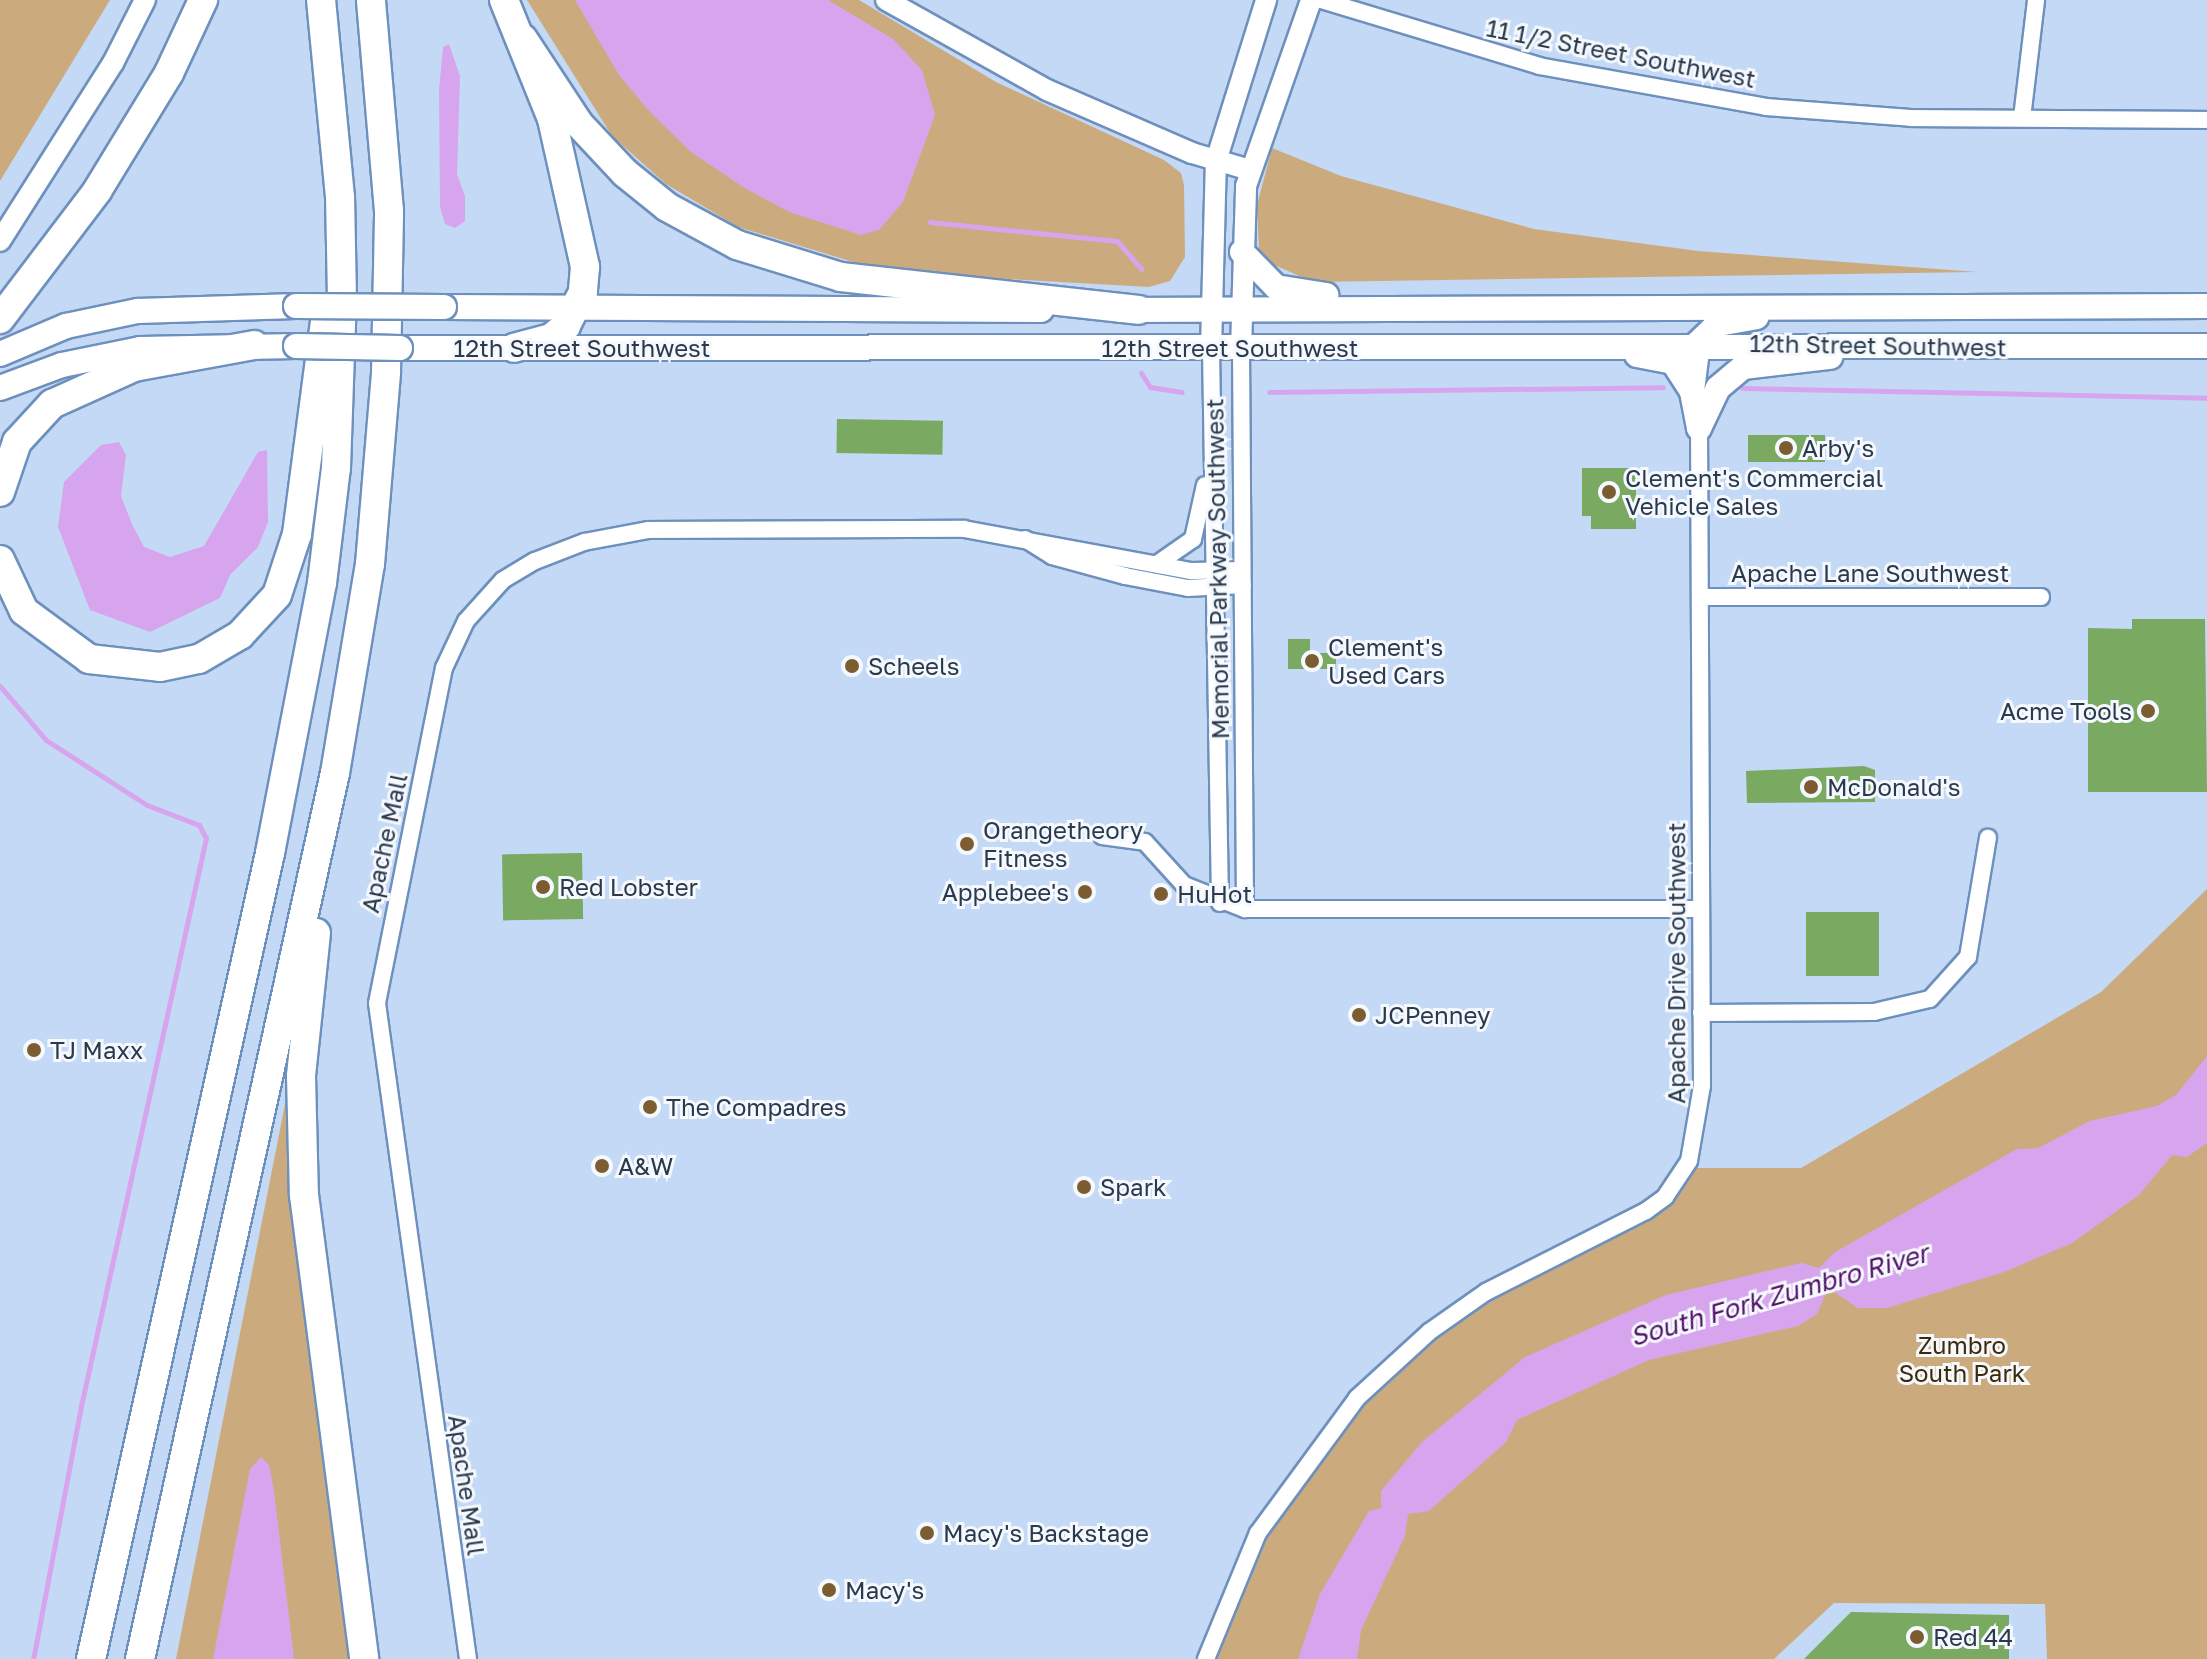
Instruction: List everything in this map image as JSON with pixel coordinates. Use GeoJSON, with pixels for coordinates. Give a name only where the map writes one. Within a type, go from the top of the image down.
{"type":"FeatureCollection","features":[{"type":"Feature","properties":{"kind":"highway"},"geometry":{"type":"LineString","coordinates":[[0,319],[97,191],[169,73],[203,0]]}},
{"type":"Feature","properties":{"kind":"highway"},"geometry":{"type":"LineString","coordinates":[[91,1659],[304,690],[336,468],[340,197],[321,0]]}},
{"type":"Feature","properties":{"kind":"highway"},"geometry":{"type":"LineString","coordinates":[[364,1659],[301,1146],[307,1010],[335,773],[370,564],[386,372],[387,173],[371,0]]}},
{"type":"Feature","properties":{"kind":"highway"},"geometry":{"type":"LineString","coordinates":[[504,0],[523,39],[579,124],[625,173],[667,207],[737,245],[798,268],[874,283],[1138,310]]}},
{"type":"Feature","properties":{"kind":"highway"},"geometry":{"type":"LineString","coordinates":[[514,348],[551,338],[578,308],[585,267],[576,211],[523,39]]}},
{"type":"Feature","properties":{"kind":"highway"},"geometry":{"type":"LineString","coordinates":[[0,560],[24,611],[43,630],[66,648],[111,664],[160,667],[199,659],[262,616],[286,574],[301,514],[340,197]]}},
{"type":"Feature","properties":{"kind":"highway"},"geometry":{"type":"LineString","coordinates":[[0,492],[17,442],[52,404],[134,367],[254,345]]}},
{"type":"Feature","properties":{"kind":"highway"},"geometry":{"type":"LineString","coordinates":[[140,1659],[335,773]]}},
{"type":"Feature","properties":{"kind":"main road"},"geometry":{"type":"LineString","coordinates":[[1242,252],[1276,287],[1332,295],[1357,310]]}},
{"type":"Feature","properties":{"kind":"main road"},"geometry":{"type":"LineString","coordinates":[[1699,428],[1692,391],[1698,343],[1718,324],[1838,305]]}},
{"type":"Feature","properties":{"kind":"main road","name":"12th Street Southwest"},"geometry":{"type":"LineString","coordinates":[[0,354],[66,326],[138,311],[296,306],[1138,310],[2207,306]]}},
{"type":"Feature","properties":{"kind":"main road","name":"12th Street Southwest"},"geometry":{"type":"LineString","coordinates":[[0,388],[103,355],[254,345],[1211,349],[1698,343],[2207,346]]}},
{"type":"Feature","properties":{"kind":"main road"},"geometry":{"type":"LineString","coordinates":[[1594,344],[1613,354],[1673,362],[1692,391]]}},
{"type":"Feature","properties":{"kind":"main road"},"geometry":{"type":"LineString","coordinates":[[1699,428],[1718,388],[1743,367],[1913,346]]}},
{"type":"Feature","properties":{"kind":"street"},"geometry":{"type":"LineString","coordinates":[[0,241],[113,63],[145,0]]}},
{"type":"Feature","properties":{"kind":"street"},"geometry":{"type":"LineString","coordinates":[[886,0],[1047,90],[1216,161],[1250,170]]}},
{"type":"Feature","properties":{"kind":"street","name":"Memorial Parkway Southwest"},"geometry":{"type":"LineString","coordinates":[[1220,903],[1217,578],[1211,440],[1216,161],[1266,0]]}},
{"type":"Feature","properties":{"kind":"street","name":"Memorial Parkway Southwest"},"geometry":{"type":"LineString","coordinates":[[1245,909],[1242,252],[1250,170],[1311,0]]}},
{"type":"Feature","properties":{"kind":"street","name":"11 1/2 Street Southwest"},"geometry":{"type":"LineString","coordinates":[[1321,0],[1539,66],[1669,92],[1822,113],[2207,120]]}},
{"type":"Feature","properties":{"kind":"street"},"geometry":{"type":"LineString","coordinates":[[2022,118],[2036,0]]}},
{"type":"Feature","properties":{"kind":"street","name":"Apache Drive Southwest"},"geometry":{"type":"LineString","coordinates":[[1206,1659],[1258,1533],[1299,1468],[1357,1398],[1429,1332],[1486,1292],[1637,1217],[1678,1181],[1700,1114],[1699,428]]}},
{"type":"Feature","properties":{"kind":"street"},"geometry":{"type":"LineString","coordinates":[[1152,565],[1176,556],[1193,539],[1211,440]]}},
{"type":"Feature","properties":{"kind":"street","name":"Apache Mall"},"geometry":{"type":"LineString","coordinates":[[468,1659],[377,1003],[452,646],[466,621],[513,572],[559,550],[621,534],[935,529],[1021,536]]}},
{"type":"Feature","properties":{"kind":"street"},"geometry":{"type":"LineString","coordinates":[[1021,536],[1082,567],[1188,588],[1217,578]]}},
{"type":"Feature","properties":{"kind":"street"},"geometry":{"type":"LineString","coordinates":[[1021,536],[1217,578],[1243,577]]}},
{"type":"Feature","properties":{"kind":"street","name":"Apache Lane Southwest"},"geometry":{"type":"LineString","coordinates":[[1700,597],[2041,597]]}},
{"type":"Feature","properties":{"kind":"street"},"geometry":{"type":"LineString","coordinates":[[1102,836],[1145,842],[1184,885],[1220,903],[1245,909],[1700,909]]}},
{"type":"Feature","properties":{"kind":"street"},"geometry":{"type":"LineString","coordinates":[[1701,1013],[1884,1011],[1930,999],[1968,957],[1988,838]]}},
{"type":"Feature","properties":{"kind":"green space"},"geometry":{"type":"Polygon","coordinates":[[[0,0],[110,0],[0,181],[0,0]]]}},
{"type":"Feature","properties":{"kind":"green space"},"geometry":{"type":"Polygon","coordinates":[[[527,0],[859,0],[996,82],[1164,160],[1181,173],[1184,185],[1185,257],[1170,281],[1149,287],[886,272],[738,227],[666,184],[612,136],[527,0]]]}},
{"type":"Feature","properties":{"kind":"green space"},"geometry":{"type":"Polygon","coordinates":[[[1272,148],[1341,176],[1534,229],[1698,251],[1977,272],[1313,282],[1272,264],[1259,251],[1257,205],[1272,148]]]}},
{"type":"Feature","properties":{"kind":"green space","name":"Zumbro South Park"},"geometry":{"type":"Polygon","coordinates":[[[2207,889],[2207,1659],[2047,1659],[2045,1604],[1834,1603],[1774,1659],[1206,1659],[1222,1607],[1301,1466],[1429,1332],[1629,1221],[1684,1168],[1801,1168],[2101,992],[2207,889]]]}},
{"type":"Feature","properties":{"kind":"green space"},"geometry":{"type":"Polygon","coordinates":[[[285,1104],[292,1106],[354,1659],[176,1659],[285,1104]]]}},
{"type":"Feature","properties":{"kind":"water"},"geometry":{"type":"Polygon","coordinates":[[[575,0],[828,0],[893,39],[922,70],[935,115],[903,202],[879,230],[861,235],[789,212],[743,187],[691,152],[649,111],[619,75],[575,0]]]}},
{"type":"Feature","properties":{"kind":"water"},"geometry":{"type":"Polygon","coordinates":[[[449,44],[460,76],[457,174],[465,196],[465,221],[455,228],[445,224],[440,207],[439,90],[443,47],[449,44]]]}},
{"type":"Feature","properties":{"kind":"water"},"geometry":{"type":"Polygon","coordinates":[[[119,442],[126,455],[121,496],[132,524],[144,547],[170,557],[204,546],[258,452],[267,450],[268,522],[258,547],[230,575],[220,598],[150,632],[90,610],[58,527],[64,482],[101,445],[119,442]]]}},
{"type":"Feature","properties":{"kind":"water","name":"South Fork Zumbro River"},"geometry":{"type":"Polygon","coordinates":[[[2207,1056],[2207,1143],[2187,1157],[2172,1155],[2139,1195],[2072,1243],[2004,1272],[1887,1308],[1858,1308],[1828,1288],[1817,1314],[1798,1326],[1649,1360],[1517,1420],[1506,1442],[1429,1511],[1408,1514],[1405,1536],[1361,1630],[1357,1659],[1298,1659],[1320,1594],[1369,1511],[1381,1508],[1381,1491],[1422,1442],[1525,1357],[1666,1295],[1801,1263],[1819,1268],[1835,1252],[2017,1149],[2038,1148],[2090,1121],[2157,1106],[2176,1095],[2207,1056]]]}},
{"type":"Feature","properties":{"kind":"water"},"geometry":{"type":"Polygon","coordinates":[[[261,1457],[269,1465],[274,1491],[294,1659],[213,1659],[250,1469],[261,1457]]]}},
{"type":"Feature","properties":{"kind":"building"},"geometry":{"type":"Polygon","coordinates":[[[837,419],[943,421],[942,455],[836,453],[837,419]]]}},
{"type":"Feature","properties":{"kind":"building","name":"Arby's"},"geometry":{"type":"Polygon","coordinates":[[[1748,435],[1825,435],[1825,462],[1748,462],[1748,435]]]}},
{"type":"Feature","properties":{"kind":"building","name":"Clement's Commercial Vehicle Sales"},"geometry":{"type":"Polygon","coordinates":[[[1582,468],[1636,468],[1636,529],[1591,529],[1591,516],[1582,516],[1582,468]]]}},
{"type":"Feature","properties":{"kind":"building","name":"Acme Tools"},"geometry":{"type":"Polygon","coordinates":[[[2132,619],[2205,619],[2207,792],[2088,792],[2088,628],[2132,629],[2132,619]]]}},
{"type":"Feature","properties":{"kind":"building","name":"Clement's Used Cars"},"geometry":{"type":"Polygon","coordinates":[[[1288,639],[1310,639],[1310,653],[1336,653],[1336,669],[1288,669],[1288,639]]]}},
{"type":"Feature","properties":{"kind":"building","name":"McDonald's"},"geometry":{"type":"Polygon","coordinates":[[[1864,766],[1875,770],[1875,802],[1747,803],[1746,771],[1864,766]]]}},
{"type":"Feature","properties":{"kind":"building","name":"Red Lobster"},"geometry":{"type":"Polygon","coordinates":[[[582,853],[583,919],[503,920],[502,854],[582,853]]]}},
{"type":"Feature","properties":{"kind":"building"},"geometry":{"type":"Polygon","coordinates":[[[1806,912],[1879,912],[1879,976],[1806,976],[1806,912]]]}},
{"type":"Feature","properties":{"kind":"building","name":"Red 44"},"geometry":{"type":"Polygon","coordinates":[[[1851,1612],[2009,1615],[2009,1659],[1804,1659],[1851,1612]]]}},
{"type":"Feature","properties":{"kind":"waterway"},"geometry":{"type":"LineString","coordinates":[[930,222],[1117,241],[1141,269]]}},
{"type":"Feature","properties":{"kind":"waterway"},"geometry":{"type":"LineString","coordinates":[[1141,373],[1150,387],[1182,392]]}},
{"type":"Feature","properties":{"kind":"waterway"},"geometry":{"type":"LineString","coordinates":[[1269,392],[1663,387]]}},
{"type":"Feature","properties":{"kind":"waterway"},"geometry":{"type":"LineString","coordinates":[[1742,388],[2207,398]]}},
{"type":"Feature","properties":{"kind":"waterway"},"geometry":{"type":"LineString","coordinates":[[0,686],[46,740],[147,805],[199,825],[206,838],[81,1406],[33,1659]]}},
{"type":"Feature","properties":{"kind":"place","name":"Arby's"},"geometry":{"type":"Point","coordinates":[1786,448]}},
{"type":"Feature","properties":{"kind":"place","name":"Clement's Commercial Vehicle Sales"},"geometry":{"type":"Point","coordinates":[1609,492]}},
{"type":"Feature","properties":{"kind":"place","name":"Clement's Used Cars"},"geometry":{"type":"Point","coordinates":[1312,661]}},
{"type":"Feature","properties":{"kind":"place","name":"Scheels"},"geometry":{"type":"Point","coordinates":[852,666]}},
{"type":"Feature","properties":{"kind":"place","name":"Acme Tools"},"geometry":{"type":"Point","coordinates":[2148,711]}},
{"type":"Feature","properties":{"kind":"place","name":"McDonald's"},"geometry":{"type":"Point","coordinates":[1811,787]}},
{"type":"Feature","properties":{"kind":"place","name":"Orangetheory Fitness"},"geometry":{"type":"Point","coordinates":[967,844]}},
{"type":"Feature","properties":{"kind":"place","name":"Red Lobster"},"geometry":{"type":"Point","coordinates":[543,887]}},
{"type":"Feature","properties":{"kind":"place","name":"Applebee's"},"geometry":{"type":"Point","coordinates":[1085,892]}},
{"type":"Feature","properties":{"kind":"place","name":"HuHot"},"geometry":{"type":"Point","coordinates":[1161,894]}},
{"type":"Feature","properties":{"kind":"place","name":"JCPenney"},"geometry":{"type":"Point","coordinates":[1359,1015]}},
{"type":"Feature","properties":{"kind":"place","name":"TJ Maxx"},"geometry":{"type":"Point","coordinates":[34,1050]}},
{"type":"Feature","properties":{"kind":"place","name":"The Compadres"},"geometry":{"type":"Point","coordinates":[650,1107]}},
{"type":"Feature","properties":{"kind":"place","name":"A&W"},"geometry":{"type":"Point","coordinates":[602,1166]}},
{"type":"Feature","properties":{"kind":"place","name":"Spark"},"geometry":{"type":"Point","coordinates":[1084,1187]}},
{"type":"Feature","properties":{"kind":"place","name":"Macy's Backstage"},"geometry":{"type":"Point","coordinates":[927,1533]}},
{"type":"Feature","properties":{"kind":"place","name":"Macy's"},"geometry":{"type":"Point","coordinates":[829,1590]}},
{"type":"Feature","properties":{"kind":"place","name":"Red 44"},"geometry":{"type":"Point","coordinates":[1917,1637]}}]}
